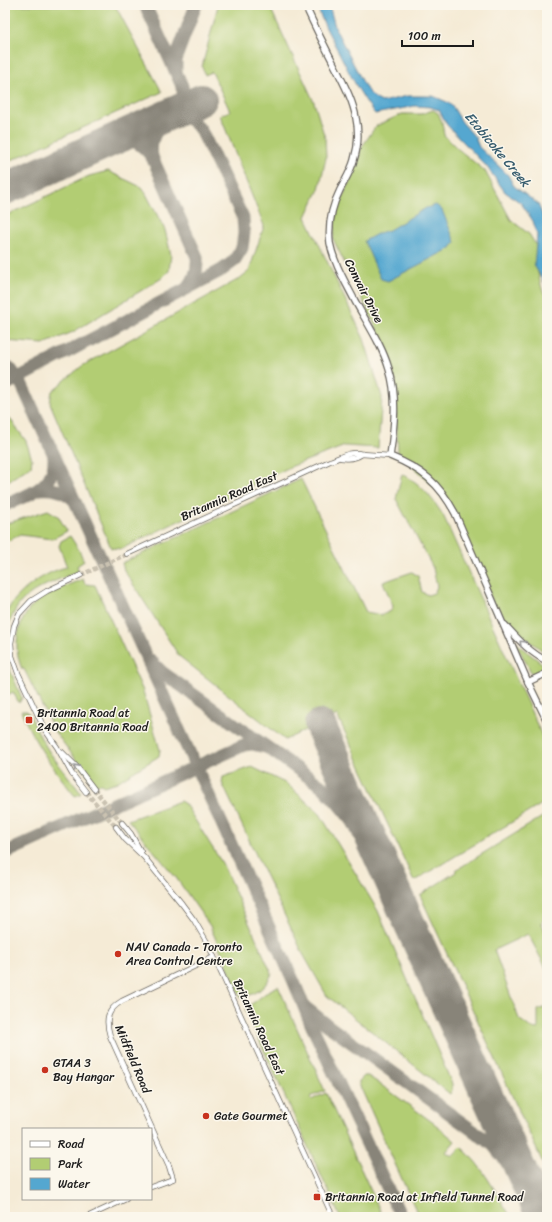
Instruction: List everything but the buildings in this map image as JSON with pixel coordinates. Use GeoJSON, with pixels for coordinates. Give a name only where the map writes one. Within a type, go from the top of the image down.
{"type":"FeatureCollection","features":[{"type":"Feature","properties":{"kind":"street","name":"Convair Drive"},"geometry":{"type":"LineString","coordinates":[[305,5],[347,91],[357,119],[358,130],[356,152],[352,166],[336,198],[333,208],[330,243],[339,271],[376,340],[389,368],[393,387],[394,416],[390,456]]}},
{"type":"Feature","properties":{"kind":"street","name":"Britannia Road East"},"geometry":{"type":"LineString","coordinates":[[127,554],[330,461],[341,458],[357,458],[362,454],[390,456],[406,462],[422,472],[435,483],[447,498],[528,682],[547,721]]}},
{"type":"Feature","properties":{"kind":"street"},"geometry":{"type":"LineString","coordinates":[[81,575],[47,590],[31,601],[19,614],[14,626],[11,643],[12,656],[18,673],[45,730],[57,747],[72,774],[86,792]]}},
{"type":"Feature","properties":{"kind":"street"},"geometry":{"type":"LineString","coordinates":[[501,620],[524,646],[547,661]]}},
{"type":"Feature","properties":{"kind":"street"},"geometry":{"type":"LineString","coordinates":[[528,682],[547,673]]}},
{"type":"Feature","properties":{"kind":"street"},"geometry":{"type":"LineString","coordinates":[[57,747],[78,768],[94,789]]}},
{"type":"Feature","properties":{"kind":"street","name":"Britannia Road East"},"geometry":{"type":"LineString","coordinates":[[122,823],[131,834],[144,857]]}},
{"type":"Feature","properties":{"kind":"street","name":"Britannia Road East"},"geometry":{"type":"LineString","coordinates":[[116,827],[125,839],[144,857],[194,920],[214,957],[333,1217]]}},
{"type":"Feature","properties":{"kind":"street","name":"Midfield Road"},"geometry":{"type":"LineString","coordinates":[[152,1128],[110,1036],[107,1027],[107,1020],[112,1008],[122,1001],[214,957]]}},
{"type":"Feature","properties":{"kind":"street","name":"Midfield Road"},"geometry":{"type":"LineString","coordinates":[[152,1129],[169,1166],[173,1179],[152,1188]]}},
{"type":"Feature","properties":{"kind":"street"},"geometry":{"type":"LineString","coordinates":[[88,1217],[124,1200]]}},
{"type":"Feature","properties":{"kind":"green space"},"geometry":{"type":"Polygon","coordinates":[[[5,5],[113,5],[116,7],[162,92],[5,163],[5,5]]]}},
{"type":"Feature","properties":{"kind":"green space"},"geometry":{"type":"Polygon","coordinates":[[[218,5],[269,5],[314,102],[325,138],[326,158],[319,189],[306,217],[364,339],[382,397],[378,448],[345,446],[290,467],[121,549],[111,548],[50,403],[52,391],[82,366],[239,279],[249,271],[264,226],[220,115],[230,111],[212,72],[205,75],[202,67],[218,5]]]}},
{"type":"Feature","properties":{"kind":"green space"},"geometry":{"type":"Polygon","coordinates":[[[433,110],[438,113],[442,122],[444,135],[458,149],[485,171],[511,220],[529,234],[536,245],[536,262],[539,278],[543,292],[547,296],[547,654],[512,628],[494,605],[448,500],[398,453],[395,387],[390,356],[333,239],[337,210],[358,162],[361,148],[376,126],[402,114],[421,114],[433,110]]]}},
{"type":"Feature","properties":{"kind":"green space"},"geometry":{"type":"Polygon","coordinates":[[[108,171],[143,188],[165,230],[171,255],[169,271],[162,278],[73,332],[44,344],[5,341],[5,216],[89,176],[108,171]]]}},
{"type":"Feature","properties":{"kind":"green space"},"geometry":{"type":"Polygon","coordinates":[[[5,417],[11,420],[26,441],[32,459],[31,466],[5,483],[5,417]]]}},
{"type":"Feature","properties":{"kind":"green space"},"geometry":{"type":"Polygon","coordinates":[[[402,474],[415,482],[426,492],[443,515],[547,747],[547,801],[414,881],[337,715],[285,740],[179,656],[124,570],[122,563],[301,479],[366,612],[382,615],[391,611],[393,606],[383,582],[412,572],[418,576],[422,592],[428,595],[434,593],[437,587],[433,568],[396,499],[402,474]]]}},
{"type":"Feature","properties":{"kind":"green space"},"geometry":{"type":"Polygon","coordinates":[[[48,510],[58,516],[67,531],[52,539],[20,535],[5,542],[5,524],[48,510]]]}},
{"type":"Feature","properties":{"kind":"green space"},"geometry":{"type":"Polygon","coordinates":[[[70,536],[84,561],[77,566],[79,571],[33,592],[21,602],[5,630],[5,616],[16,598],[41,578],[59,569],[67,567],[59,546],[61,541],[70,536]]]}},
{"type":"Feature","properties":{"kind":"green space"},"geometry":{"type":"Polygon","coordinates":[[[83,579],[85,584],[95,585],[143,691],[160,750],[159,756],[156,758],[117,782],[104,786],[101,784],[96,784],[96,786],[55,732],[24,669],[22,669],[17,648],[17,637],[20,627],[24,618],[37,601],[60,588],[83,579]]]}},
{"type":"Feature","properties":{"kind":"green space"},"geometry":{"type":"Polygon","coordinates":[[[514,640],[522,648],[547,667],[532,674],[514,640]]]}},
{"type":"Feature","properties":{"kind":"green space"},"geometry":{"type":"Polygon","coordinates":[[[5,648],[7,663],[22,698],[19,703],[13,692],[6,696],[5,693],[5,648]]]}},
{"type":"Feature","properties":{"kind":"green space"},"geometry":{"type":"Polygon","coordinates":[[[21,711],[27,711],[29,713],[50,753],[81,793],[76,796],[74,795],[44,755],[21,711]]]}},
{"type":"Feature","properties":{"kind":"green space"},"geometry":{"type":"Polygon","coordinates":[[[252,767],[287,784],[320,814],[378,911],[452,1084],[450,1094],[327,996],[303,954],[222,783],[223,777],[252,767]]]}},
{"type":"Feature","properties":{"kind":"green space"},"geometry":{"type":"Polygon","coordinates":[[[180,801],[185,804],[222,863],[272,974],[260,990],[241,998],[210,926],[177,879],[128,820],[180,801]]]}},
{"type":"Feature","properties":{"kind":"green space"},"geometry":{"type":"Polygon","coordinates":[[[547,814],[547,918],[541,922],[547,935],[547,970],[528,934],[494,950],[519,1019],[531,1028],[538,1029],[538,1010],[547,1007],[547,1172],[420,895],[456,872],[456,870],[547,814]]]}},
{"type":"Feature","properties":{"kind":"green space"},"geometry":{"type":"Polygon","coordinates":[[[278,986],[325,1091],[310,1097],[311,1100],[326,1093],[383,1217],[340,1217],[245,1009],[270,990],[278,986]]]}},
{"type":"Feature","properties":{"kind":"green space"},"geometry":{"type":"Polygon","coordinates":[[[364,1076],[368,1076],[377,1082],[435,1124],[455,1141],[446,1152],[452,1156],[461,1147],[469,1155],[489,1180],[511,1217],[419,1217],[359,1084],[359,1081],[364,1076]]]}},
{"type":"Feature","properties":{"kind":"water","name":"Etobicoke Creek"},"geometry":{"type":"Polygon","coordinates":[[[317,5],[329,5],[336,30],[367,90],[376,99],[382,102],[407,96],[433,96],[447,102],[453,107],[462,122],[475,137],[479,147],[508,175],[514,186],[538,204],[547,226],[547,287],[534,265],[537,235],[533,221],[521,203],[505,192],[487,167],[447,125],[439,110],[430,107],[415,106],[375,114],[349,73],[325,27],[317,5]]]}},
{"type":"Feature","properties":{"kind":"water"},"geometry":{"type":"Polygon","coordinates":[[[436,205],[442,210],[455,242],[451,248],[388,281],[381,279],[364,241],[379,233],[389,230],[426,208],[436,205]]]}},
{"type":"Feature","properties":{"kind":"taxiway"},"geometry":{"type":"LineString","coordinates":[[145,5],[182,86],[183,97],[183,106],[178,116],[160,127],[154,135],[151,147],[152,157]]}},
{"type":"Feature","properties":{"kind":"taxiway"},"geometry":{"type":"LineString","coordinates":[[176,72],[177,55],[196,5]]}},
{"type":"Feature","properties":{"kind":"taxiway"},"geometry":{"type":"LineString","coordinates":[[5,385],[222,270],[234,261],[242,248],[244,233],[243,218],[201,130],[188,118],[177,115],[164,116]]}},
{"type":"Feature","properties":{"kind":"taxiway"},"geometry":{"type":"LineString","coordinates":[[113,140],[136,142],[152,157],[197,257],[196,274],[187,288]]}},
{"type":"Feature","properties":{"kind":"taxiway"},"geometry":{"type":"LineString","coordinates":[[5,365],[10,368],[22,385],[294,982],[311,1024],[401,1217]]}},
{"type":"Feature","properties":{"kind":"taxiway"},"geometry":{"type":"LineString","coordinates":[[5,505],[32,493],[46,483],[51,476],[54,456]]}},
{"type":"Feature","properties":{"kind":"taxiway"},"geometry":{"type":"LineString","coordinates":[[39,489],[58,490],[74,500]]}},
{"type":"Feature","properties":{"kind":"taxiway"},"geometry":{"type":"LineString","coordinates":[[150,660],[162,672],[324,788],[353,821],[379,857]]}},
{"type":"Feature","properties":{"kind":"taxiway"},"geometry":{"type":"LineString","coordinates":[[5,853],[244,745],[252,744],[265,747]]}},
{"type":"Feature","properties":{"kind":"taxiway"},"geometry":{"type":"LineString","coordinates":[[305,1007],[330,1027],[493,1145],[520,1179],[539,1209]]}},
{"type":"Feature","properties":{"kind":"runway"},"geometry":{"type":"LineString","coordinates":[[5,189],[201,100]]}},
{"type":"Feature","properties":{"kind":"runway"},"geometry":{"type":"LineString","coordinates":[[320,725],[542,1217]]}},
{"type":"Feature","properties":{"kind":"tunnel"},"geometry":{"type":"LineString","coordinates":[[81,575],[127,554]]}},
{"type":"Feature","properties":{"kind":"tunnel"},"geometry":{"type":"LineString","coordinates":[[94,789],[122,823]]}},
{"type":"Feature","properties":{"kind":"tunnel"},"geometry":{"type":"LineString","coordinates":[[86,792],[116,827]]}},
{"type":"Feature","properties":{"kind":"place","name":"Britannia Road at 2400 Britannia Road"},"geometry":{"type":"Point","coordinates":[29,720]}},
{"type":"Feature","properties":{"kind":"place","name":"NAV Canada - Toronto Area Control Centre"},"geometry":{"type":"Point","coordinates":[118,954]}},
{"type":"Feature","properties":{"kind":"place","name":"GTAA 3 Bay Hangar"},"geometry":{"type":"Point","coordinates":[45,1070]}},
{"type":"Feature","properties":{"kind":"place","name":"Gate Gourmet"},"geometry":{"type":"Point","coordinates":[206,1116]}},
{"type":"Feature","properties":{"kind":"place","name":"Britannia Road at Infield Tunnel Road"},"geometry":{"type":"Point","coordinates":[317,1197]}}]}
